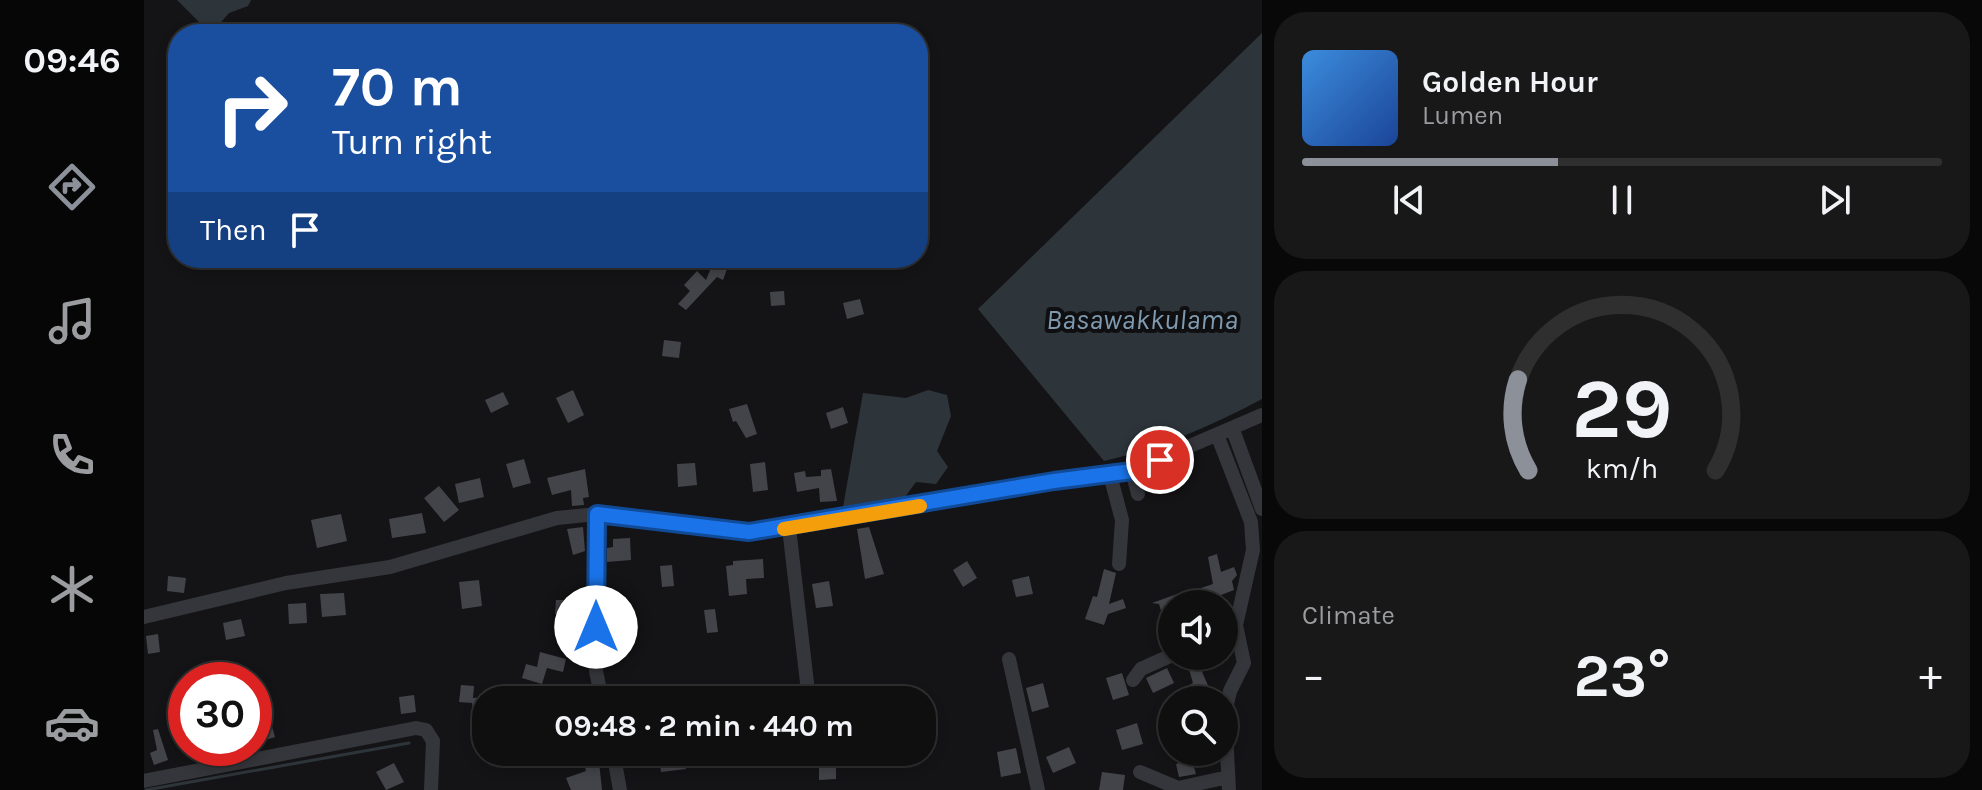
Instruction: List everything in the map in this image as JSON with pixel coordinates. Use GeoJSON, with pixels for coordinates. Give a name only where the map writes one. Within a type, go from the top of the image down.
{"type":"FeatureCollection","features":[{"type":"Feature","properties":{"kind":"street"},"geometry":{"type":"LineString","coordinates":[[144,617],[286,583],[390,567],[557,518],[597,514],[749,532],[789,528],[1054,481],[1110,475],[1132,471],[1218,437],[1262,415]]}},
{"type":"Feature","properties":{"kind":"street"},"geometry":{"type":"LineString","coordinates":[[1233,430],[1262,509]]}},
{"type":"Feature","properties":{"kind":"street"},"geometry":{"type":"LineString","coordinates":[[1218,437],[1251,522],[1253,550],[1238,607]]}},
{"type":"Feature","properties":{"kind":"street"},"geometry":{"type":"LineString","coordinates":[[1132,471],[1138,494]]}},
{"type":"Feature","properties":{"kind":"street"},"geometry":{"type":"LineString","coordinates":[[1110,475],[1122,520],[1119,564]]}},
{"type":"Feature","properties":{"kind":"street"},"geometry":{"type":"LineString","coordinates":[[597,514],[596,671],[599,686]]}},
{"type":"Feature","properties":{"kind":"street"},"geometry":{"type":"LineString","coordinates":[[789,528],[807,686]]}},
{"type":"Feature","properties":{"kind":"street"},"geometry":{"type":"LineString","coordinates":[[1140,772],[1178,788],[1228,784],[1225,713],[1230,691],[1244,663],[1238,649]]}},
{"type":"Feature","properties":{"kind":"street"},"geometry":{"type":"LineString","coordinates":[[1009,659],[1038,790]]}},
{"type":"Feature","properties":{"kind":"street"},"geometry":{"type":"LineString","coordinates":[[1133,680],[1141,669],[1158,661]]}},
{"type":"Feature","properties":{"kind":"street"},"geometry":{"type":"LineString","coordinates":[[144,781],[416,728],[426,730],[433,741],[431,790]]}},
{"type":"Feature","properties":{"kind":"street"},"geometry":{"type":"LineString","coordinates":[[616,766],[620,790]]}},
{"type":"Feature","properties":{"kind":"water"},"geometry":{"type":"Polygon","coordinates":[[[177,0],[251,0],[248,6],[229,13],[220,24],[201,24],[177,0]]]}},
{"type":"Feature","properties":{"kind":"water","name":"Basawakkulama"},"geometry":{"type":"Polygon","coordinates":[[[1262,33],[1262,399],[1185,435],[1104,461],[978,309],[1262,33]]]}},
{"type":"Feature","properties":{"kind":"water"},"geometry":{"type":"Polygon","coordinates":[[[928,390],[947,395],[951,416],[937,451],[948,467],[936,484],[916,482],[902,501],[842,513],[863,393],[906,398],[928,390]]]}},
{"type":"Feature","properties":{"kind":"building"},"geometry":{"type":"Polygon","coordinates":[[[711,268],[727,269],[723,280],[717,277],[686,310],[678,304],[690,291],[684,285],[697,271],[706,280],[711,268]]]}},
{"type":"Feature","properties":{"kind":"building"},"geometry":{"type":"Polygon","coordinates":[[[784,291],[785,305],[771,306],[770,292],[784,291]]]}},
{"type":"Feature","properties":{"kind":"building"},"geometry":{"type":"Polygon","coordinates":[[[860,299],[864,314],[847,319],[843,303],[860,299]]]}},
{"type":"Feature","properties":{"kind":"building"},"geometry":{"type":"Polygon","coordinates":[[[664,340],[681,342],[679,358],[662,356],[664,340]]]}},
{"type":"Feature","properties":{"kind":"building"},"geometry":{"type":"Polygon","coordinates":[[[573,390],[584,415],[568,423],[556,398],[573,390]]]}},
{"type":"Feature","properties":{"kind":"building"},"geometry":{"type":"Polygon","coordinates":[[[503,392],[509,404],[491,413],[485,400],[503,392]]]}},
{"type":"Feature","properties":{"kind":"building"},"geometry":{"type":"Polygon","coordinates":[[[747,404],[757,434],[746,438],[736,421],[733,422],[729,409],[747,404]]]}},
{"type":"Feature","properties":{"kind":"building"},"geometry":{"type":"Polygon","coordinates":[[[843,407],[848,423],[831,429],[826,413],[843,407]]]}},
{"type":"Feature","properties":{"kind":"building"},"geometry":{"type":"Polygon","coordinates":[[[524,459],[531,483],[513,488],[506,464],[524,459]]]}},
{"type":"Feature","properties":{"kind":"building"},"geometry":{"type":"Polygon","coordinates":[[[765,462],[768,490],[753,492],[750,464],[765,462]]]}},
{"type":"Feature","properties":{"kind":"building"},"geometry":{"type":"Polygon","coordinates":[[[695,463],[697,485],[678,487],[677,464],[695,463]]]}},
{"type":"Feature","properties":{"kind":"building"},"geometry":{"type":"Polygon","coordinates":[[[585,469],[589,497],[583,498],[584,505],[572,506],[571,490],[552,495],[547,478],[585,469]]]}},
{"type":"Feature","properties":{"kind":"building"},"geometry":{"type":"Polygon","coordinates":[[[831,469],[837,501],[820,502],[819,488],[797,492],[794,473],[805,471],[806,477],[821,476],[821,470],[831,469]]]}},
{"type":"Feature","properties":{"kind":"building"},"geometry":{"type":"Polygon","coordinates":[[[480,478],[484,497],[459,503],[455,484],[480,478]]]}},
{"type":"Feature","properties":{"kind":"building"},"geometry":{"type":"Polygon","coordinates":[[[439,486],[459,510],[444,522],[424,498],[439,486]]]}},
{"type":"Feature","properties":{"kind":"building"},"geometry":{"type":"Polygon","coordinates":[[[422,513],[426,533],[392,538],[389,519],[422,513]]]}},
{"type":"Feature","properties":{"kind":"building"},"geometry":{"type":"Polygon","coordinates":[[[341,514],[347,541],[317,548],[311,520],[341,514]]]}},
{"type":"Feature","properties":{"kind":"building"},"geometry":{"type":"Polygon","coordinates":[[[583,527],[585,551],[573,555],[567,529],[583,527]]]}},
{"type":"Feature","properties":{"kind":"building"},"geometry":{"type":"Polygon","coordinates":[[[869,527],[884,574],[865,579],[857,529],[869,527]]]}},
{"type":"Feature","properties":{"kind":"building"},"geometry":{"type":"Polygon","coordinates":[[[630,538],[631,560],[607,562],[607,548],[613,547],[613,539],[630,538]]]}},
{"type":"Feature","properties":{"kind":"building"},"geometry":{"type":"Polygon","coordinates":[[[1217,554],[1221,572],[1234,567],[1237,575],[1232,581],[1234,590],[1202,590],[1213,584],[1208,557],[1217,554]]]}},
{"type":"Feature","properties":{"kind":"building"},"geometry":{"type":"Polygon","coordinates":[[[763,559],[764,578],[746,579],[747,594],[729,596],[726,566],[733,565],[733,561],[763,559]]]}},
{"type":"Feature","properties":{"kind":"building"},"geometry":{"type":"Polygon","coordinates":[[[967,561],[977,578],[963,587],[953,570],[967,561]]]}},
{"type":"Feature","properties":{"kind":"building"},"geometry":{"type":"Polygon","coordinates":[[[672,565],[674,586],[662,587],[660,566],[672,565]]]}},
{"type":"Feature","properties":{"kind":"building"},"geometry":{"type":"Polygon","coordinates":[[[1104,569],[1116,573],[1109,604],[1123,599],[1126,608],[1108,614],[1104,625],[1085,619],[1093,596],[1097,597],[1104,569]]]}},
{"type":"Feature","properties":{"kind":"building"},"geometry":{"type":"Polygon","coordinates":[[[168,576],[186,578],[184,593],[167,591],[168,576]]]}},
{"type":"Feature","properties":{"kind":"building"},"geometry":{"type":"Polygon","coordinates":[[[1029,576],[1033,594],[1016,597],[1012,580],[1029,576]]]}},
{"type":"Feature","properties":{"kind":"building"},"geometry":{"type":"Polygon","coordinates":[[[479,580],[482,606],[462,609],[459,582],[479,580]]]}},
{"type":"Feature","properties":{"kind":"building"},"geometry":{"type":"Polygon","coordinates":[[[829,581],[833,606],[816,608],[812,584],[829,581]]]}},
{"type":"Feature","properties":{"kind":"building"},"geometry":{"type":"Polygon","coordinates":[[[344,593],[346,615],[322,617],[320,594],[344,593]]]}},
{"type":"Feature","properties":{"kind":"building"},"geometry":{"type":"Polygon","coordinates":[[[556,600],[579,600],[578,615],[555,614],[556,600]]]}},
{"type":"Feature","properties":{"kind":"building"},"geometry":{"type":"Polygon","coordinates":[[[306,603],[307,623],[289,624],[288,604],[306,603]]]}},
{"type":"Feature","properties":{"kind":"building"},"geometry":{"type":"Polygon","coordinates":[[[715,609],[718,632],[707,633],[704,610],[715,609]]]}},
{"type":"Feature","properties":{"kind":"building"},"geometry":{"type":"Polygon","coordinates":[[[241,619],[245,636],[226,640],[223,623],[241,619]]]}},
{"type":"Feature","properties":{"kind":"building"},"geometry":{"type":"Polygon","coordinates":[[[158,634],[160,652],[148,654],[146,636],[158,634]]]}},
{"type":"Feature","properties":{"kind":"building"},"geometry":{"type":"Polygon","coordinates":[[[540,652],[566,659],[563,672],[547,668],[542,684],[522,678],[526,664],[537,667],[540,652]]]}},
{"type":"Feature","properties":{"kind":"building"},"geometry":{"type":"Polygon","coordinates":[[[1168,670],[1174,683],[1158,686],[1158,691],[1153,693],[1146,678],[1168,670]]]}},
{"type":"Feature","properties":{"kind":"building"},"geometry":{"type":"Polygon","coordinates":[[[1189,670],[1201,670],[1208,686],[1188,686],[1193,683],[1189,670]]]}},
{"type":"Feature","properties":{"kind":"building"},"geometry":{"type":"Polygon","coordinates":[[[1122,673],[1129,695],[1113,700],[1106,678],[1122,673]]]}},
{"type":"Feature","properties":{"kind":"building"},"geometry":{"type":"Polygon","coordinates":[[[1043,683],[1049,707],[1032,712],[1026,688],[1043,683]]]}},
{"type":"Feature","properties":{"kind":"building"},"geometry":{"type":"Polygon","coordinates":[[[461,685],[474,686],[472,703],[459,702],[461,685]]]}},
{"type":"Feature","properties":{"kind":"building"},"geometry":{"type":"Polygon","coordinates":[[[414,695],[416,712],[401,714],[399,697],[414,695]]]}},
{"type":"Feature","properties":{"kind":"building"},"geometry":{"type":"Polygon","coordinates":[[[1137,723],[1143,744],[1122,750],[1116,730],[1137,723]]]}},
{"type":"Feature","properties":{"kind":"building"},"geometry":{"type":"Polygon","coordinates":[[[158,729],[168,760],[154,765],[150,753],[157,750],[153,730],[158,729]]]}},
{"type":"Feature","properties":{"kind":"building"},"geometry":{"type":"Polygon","coordinates":[[[1069,747],[1076,763],[1053,773],[1046,757],[1069,747]]]}},
{"type":"Feature","properties":{"kind":"building"},"geometry":{"type":"Polygon","coordinates":[[[1016,748],[1021,773],[1001,777],[997,752],[1016,748]]]}},
{"type":"Feature","properties":{"kind":"building"},"geometry":{"type":"Polygon","coordinates":[[[394,763],[404,782],[386,790],[376,772],[394,763]]]}},
{"type":"Feature","properties":{"kind":"building"},"geometry":{"type":"Polygon","coordinates":[[[585,766],[599,766],[602,790],[571,790],[566,778],[586,771],[585,766]]]}},
{"type":"Feature","properties":{"kind":"building"},"geometry":{"type":"Polygon","coordinates":[[[660,766],[686,766],[686,769],[661,772],[660,766]]]}},
{"type":"Feature","properties":{"kind":"building"},"geometry":{"type":"Polygon","coordinates":[[[819,766],[836,766],[836,779],[819,780],[819,766]]]}},
{"type":"Feature","properties":{"kind":"building"},"geometry":{"type":"Polygon","coordinates":[[[1176,766],[1194,766],[1196,774],[1179,777],[1176,766]]]}},
{"type":"Feature","properties":{"kind":"building"},"geometry":{"type":"Polygon","coordinates":[[[1102,772],[1125,775],[1123,790],[1099,790],[1102,772]]]}},
{"type":"Feature","properties":{"kind":"waterway"},"geometry":{"type":"LineString","coordinates":[[146,790],[409,743]]}},
{"type":"Feature","properties":{"kind":"slow traffic"},"geometry":{"type":"LineString","coordinates":[[784,529],[920,506]]}},
{"type":"Feature","properties":{"kind":"route"},"geometry":{"type":"LineString","coordinates":[[596,627],[597,514],[749,532],[789,528],[1054,481],[1110,475],[1132,471],[1160,460]]}}]}
